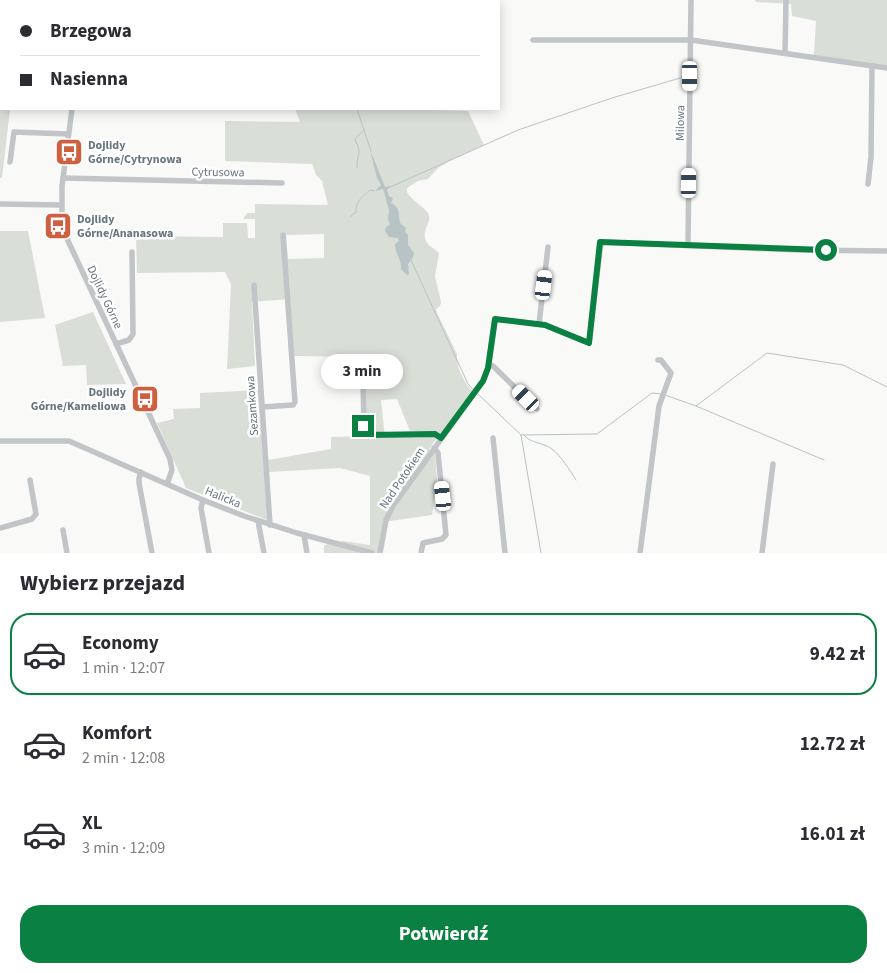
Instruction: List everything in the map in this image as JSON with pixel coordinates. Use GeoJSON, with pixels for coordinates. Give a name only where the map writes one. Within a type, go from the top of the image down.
{"type":"FeatureCollection","features":[{"type":"Feature","properties":{"kind":"street","name":"Milowa"},"geometry":{"type":"LineString","coordinates":[[688,246],[691,0]]}},
{"type":"Feature","properties":{"kind":"street"},"geometry":{"type":"LineString","coordinates":[[785,53],[786,0]]}},
{"type":"Feature","properties":{"kind":"street"},"geometry":{"type":"LineString","coordinates":[[533,40],[691,40],[887,68]]}},
{"type":"Feature","properties":{"kind":"street"},"geometry":{"type":"LineString","coordinates":[[868,184],[871,156],[872,66]]}},
{"type":"Feature","properties":{"kind":"street","name":"Dojlidy Górne"},"geometry":{"type":"LineString","coordinates":[[72,110],[63,178],[61,225],[170,459],[172,470],[168,484]]}},
{"type":"Feature","properties":{"kind":"street"},"geometry":{"type":"LineString","coordinates":[[10,162],[14,132],[68,134]]}},
{"type":"Feature","properties":{"kind":"street","name":"Cytrusowa"},"geometry":{"type":"LineString","coordinates":[[63,178],[282,184]]}},
{"type":"Feature","properties":{"kind":"street"},"geometry":{"type":"LineString","coordinates":[[0,204],[61,205]]}},
{"type":"Feature","properties":{"kind":"street"},"geometry":{"type":"LineString","coordinates":[[262,407],[293,405],[295,402],[283,235]]}},
{"type":"Feature","properties":{"kind":"street","name":"Nad Potokiem"},"geometry":{"type":"LineString","coordinates":[[380,553],[386,520],[393,506],[483,381],[489,364],[495,319],[545,325],[589,343],[600,242],[688,246]]}},
{"type":"Feature","properties":{"kind":"street"},"geometry":{"type":"LineString","coordinates":[[688,246],[887,251]]}},
{"type":"Feature","properties":{"kind":"street"},"geometry":{"type":"LineString","coordinates":[[539,324],[548,247]]}},
{"type":"Feature","properties":{"kind":"street"},"geometry":{"type":"LineString","coordinates":[[116,344],[130,340],[133,334],[132,252]]}},
{"type":"Feature","properties":{"kind":"street","name":"Sezamkowa"},"geometry":{"type":"LineString","coordinates":[[254,285],[270,525]]}},
{"type":"Feature","properties":{"kind":"street"},"geometry":{"type":"LineString","coordinates":[[640,553],[659,406],[671,374],[659,360]]}},
{"type":"Feature","properties":{"kind":"street"},"geometry":{"type":"LineString","coordinates":[[489,364],[537,409]]}},
{"type":"Feature","properties":{"kind":"street"},"geometry":{"type":"LineString","coordinates":[[362,375],[364,433],[389,435],[435,434],[441,438]]}},
{"type":"Feature","properties":{"kind":"street"},"geometry":{"type":"LineString","coordinates":[[493,438],[505,553]]}},
{"type":"Feature","properties":{"kind":"street","name":"Halicka"},"geometry":{"type":"LineString","coordinates":[[0,441],[66,440],[203,500],[258,521],[372,553]]}},
{"type":"Feature","properties":{"kind":"street"},"geometry":{"type":"LineString","coordinates":[[421,553],[423,543],[442,540],[446,535],[438,453],[434,448]]}},
{"type":"Feature","properties":{"kind":"street"},"geometry":{"type":"LineString","coordinates":[[762,553],[773,464]]}},
{"type":"Feature","properties":{"kind":"street"},"geometry":{"type":"LineString","coordinates":[[141,472],[139,478],[152,553]]}},
{"type":"Feature","properties":{"kind":"street"},"geometry":{"type":"LineString","coordinates":[[0,528],[32,519],[36,514],[30,480]]}},
{"type":"Feature","properties":{"kind":"street"},"geometry":{"type":"LineString","coordinates":[[203,500],[200,508],[209,553]]}},
{"type":"Feature","properties":{"kind":"street"},"geometry":{"type":"LineString","coordinates":[[258,521],[264,553]]}},
{"type":"Feature","properties":{"kind":"street"},"geometry":{"type":"LineString","coordinates":[[63,530],[67,553]]}},
{"type":"Feature","properties":{"kind":"street"},"geometry":{"type":"LineString","coordinates":[[304,535],[307,553]]}},
{"type":"Feature","properties":{"kind":"shaded area"},"geometry":{"type":"Polygon","coordinates":[[[755,0],[887,0],[887,66],[814,55],[816,21],[792,16],[791,4],[756,2],[755,0]]]}},
{"type":"Feature","properties":{"kind":"shaded area"},"geometry":{"type":"Polygon","coordinates":[[[0,110],[10,110],[2,178],[0,178],[0,110]]]}},
{"type":"Feature","properties":{"kind":"shaded area"},"geometry":{"type":"Polygon","coordinates":[[[295,110],[468,111],[484,145],[455,158],[438,168],[428,179],[418,181],[407,188],[409,195],[429,215],[425,239],[439,253],[435,276],[441,302],[440,306],[436,309],[457,354],[461,374],[473,392],[441,434],[436,431],[410,431],[397,399],[381,400],[385,438],[434,436],[437,438],[429,449],[435,454],[437,479],[432,515],[383,522],[378,553],[324,553],[324,545],[343,541],[370,545],[370,476],[340,468],[269,472],[268,460],[331,449],[331,437],[365,436],[365,357],[294,356],[290,299],[252,302],[255,366],[227,369],[231,284],[225,272],[137,273],[136,236],[223,237],[223,223],[247,223],[248,238],[255,238],[255,219],[243,219],[247,213],[255,213],[255,204],[328,205],[322,181],[316,175],[312,164],[225,161],[225,121],[300,122],[295,110]],[[324,234],[286,235],[288,259],[324,258],[324,234]]]}},
{"type":"Feature","properties":{"kind":"shaded area"},"geometry":{"type":"Polygon","coordinates":[[[370,150],[385,187],[390,186],[387,190],[389,196],[393,198],[391,203],[398,209],[400,223],[406,228],[405,232],[408,235],[408,245],[414,253],[408,264],[409,274],[407,275],[401,269],[396,251],[395,244],[399,241],[398,238],[389,237],[385,231],[386,227],[390,225],[388,219],[389,210],[383,189],[375,191],[381,185],[377,178],[370,150]]]}},
{"type":"Feature","properties":{"kind":"shaded area"},"geometry":{"type":"Polygon","coordinates":[[[0,231],[28,231],[45,318],[0,322],[0,231]]]}},
{"type":"Feature","properties":{"kind":"shaded area"},"geometry":{"type":"Polygon","coordinates":[[[93,312],[126,384],[87,385],[86,365],[63,366],[55,325],[93,312]]]}},
{"type":"Feature","properties":{"kind":"shaded area"},"geometry":{"type":"Polygon","coordinates":[[[259,390],[267,520],[186,488],[157,423],[174,419],[173,409],[200,408],[200,393],[259,390]]]}},
{"type":"Feature","properties":{"kind":"waterway"},"geometry":{"type":"LineString","coordinates":[[388,188],[518,130],[612,98],[687,76]]}},
{"type":"Feature","properties":{"kind":"waterway"},"geometry":{"type":"LineString","coordinates":[[357,110],[371,151]]}},
{"type":"Feature","properties":{"kind":"waterway"},"geometry":{"type":"LineString","coordinates":[[357,168],[359,148],[355,139],[364,130]]}},
{"type":"Feature","properties":{"kind":"waterway"},"geometry":{"type":"LineString","coordinates":[[350,217],[356,212],[360,200],[370,190],[374,191]]}},
{"type":"Feature","properties":{"kind":"waterway"},"geometry":{"type":"LineString","coordinates":[[411,260],[468,384],[473,389]]}},
{"type":"Feature","properties":{"kind":"waterway"},"geometry":{"type":"LineString","coordinates":[[696,406],[767,353],[843,365],[887,387]]}},
{"type":"Feature","properties":{"kind":"waterway"},"geometry":{"type":"LineString","coordinates":[[521,435],[597,434],[652,393],[662,394]]}},
{"type":"Feature","properties":{"kind":"waterway"},"geometry":{"type":"LineString","coordinates":[[478,394],[521,435],[541,553]]}},
{"type":"Feature","properties":{"kind":"waterway"},"geometry":{"type":"LineString","coordinates":[[665,395],[696,406],[824,460]]}},
{"type":"Feature","properties":{"kind":"waterway"},"geometry":{"type":"LineString","coordinates":[[524,435],[555,452],[576,480]]}},
{"type":"Feature","properties":{"kind":"place","name":"Dojlidy Górne/Cytrynowa"},"geometry":{"type":"Point","coordinates":[69,152]}},
{"type":"Feature","properties":{"kind":"place","name":"Dojlidy Górne/Ananasowa"},"geometry":{"type":"Point","coordinates":[58,226]}},
{"type":"Feature","properties":{"kind":"place","name":"Dojlidy Górne/Kameliowa"},"geometry":{"type":"Point","coordinates":[145,399]}},
{"type":"Feature","properties":{"kind":"route"},"geometry":{"type":"LineString","coordinates":[[363,426],[364,433],[368,435],[435,434],[441,438],[483,381],[488,368],[495,319],[545,325],[589,343],[600,242],[826,250]]}}]}
